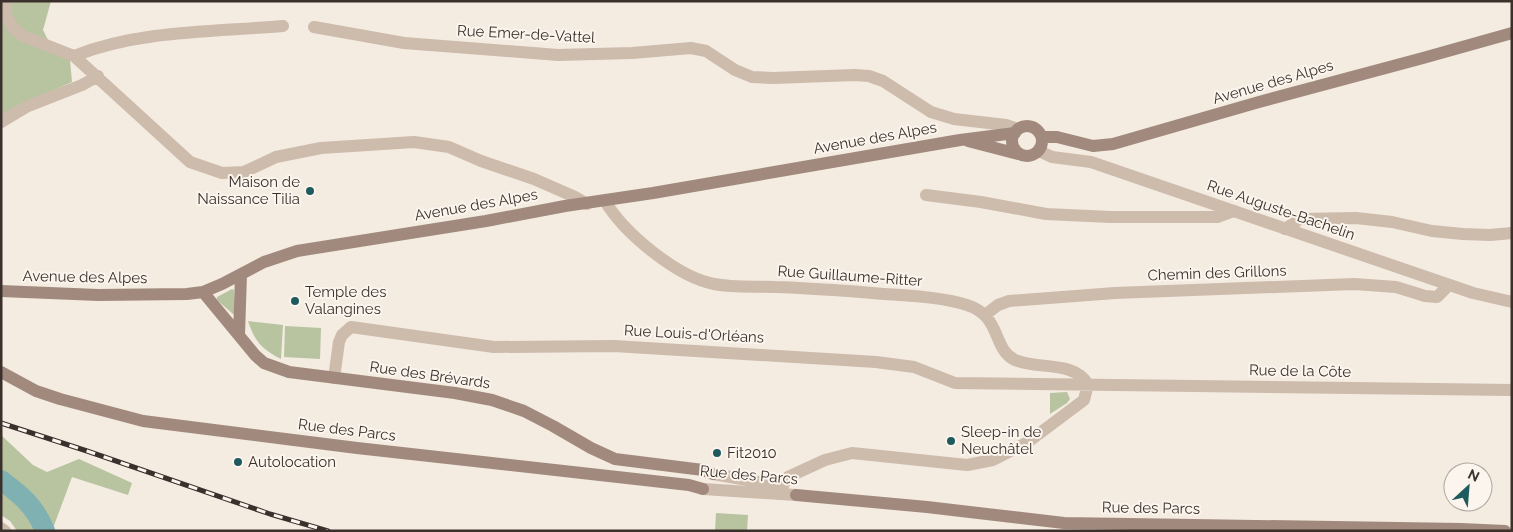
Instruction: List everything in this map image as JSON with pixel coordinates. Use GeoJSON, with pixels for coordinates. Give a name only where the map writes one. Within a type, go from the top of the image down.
{"type":"FeatureCollection","features":[{"type":"Feature","properties":{"kind":"main road","name":"Avenue des Alpes"},"geometry":{"type":"LineString","coordinates":[[1042,137],[1058,137],[1093,146],[1112,144],[1512,33]]}},
{"type":"Feature","properties":{"kind":"main road"},"geometry":{"type":"LineString","coordinates":[[1027,126],[1040,132],[1042,137],[1042,147],[1032,156],[1018,154],[1013,146],[1013,137],[1016,131],[1027,126]]}},
{"type":"Feature","properties":{"kind":"main road","name":"Avenue des Alpes"},"geometry":{"type":"LineString","coordinates":[[1,291],[98,295],[187,294],[203,292],[264,262],[297,251],[486,221],[565,206],[588,204],[1016,131]]}},
{"type":"Feature","properties":{"kind":"main road","name":"Avenue des Alpes"},"geometry":{"type":"LineString","coordinates":[[960,140],[1018,154]]}},
{"type":"Feature","properties":{"kind":"main road"},"geometry":{"type":"LineString","coordinates":[[239,335],[241,274]]}},
{"type":"Feature","properties":{"kind":"main road","name":"Rue des Brévards"},"geometry":{"type":"LineString","coordinates":[[203,292],[255,355],[264,363],[289,372],[455,392],[492,400],[524,412],[615,459],[703,470],[714,474]]}},
{"type":"Feature","properties":{"kind":"main road","name":"Rue des Parcs"},"geometry":{"type":"LineString","coordinates":[[1,372],[36,391],[153,423],[338,446],[689,485],[703,489]]}},
{"type":"Feature","properties":{"kind":"main road","name":"Rue des Parcs"},"geometry":{"type":"LineString","coordinates":[[796,495],[927,507],[1064,523],[1505,531]]}},
{"type":"Feature","properties":{"kind":"street"},"geometry":{"type":"LineString","coordinates":[[6,1],[4,8],[13,28],[23,36],[74,56],[190,162],[222,173],[244,172],[276,157],[321,148],[414,142],[449,147],[481,161],[534,179],[575,196],[588,204]]}},
{"type":"Feature","properties":{"kind":"street"},"geometry":{"type":"LineString","coordinates":[[74,56],[95,47],[175,33],[283,26]]}},
{"type":"Feature","properties":{"kind":"street","name":"Rue Emer-de-Vattel"},"geometry":{"type":"LineString","coordinates":[[314,27],[404,43],[558,54],[632,53],[692,48],[706,51],[735,70],[752,77],[870,76],[883,81],[931,112],[954,119],[1006,125],[1016,131]]}},
{"type":"Feature","properties":{"kind":"street"},"geometry":{"type":"LineString","coordinates":[[1,122],[26,107],[82,85],[98,76]]}},
{"type":"Feature","properties":{"kind":"street","name":"Rue Auguste-Bachelin"},"geometry":{"type":"LineString","coordinates":[[1039,151],[1052,157],[1091,162],[1449,285],[1512,302]]}},
{"type":"Feature","properties":{"kind":"street"},"geometry":{"type":"LineString","coordinates":[[926,195],[982,202],[1046,214],[1120,217],[1218,217],[1234,211]]}},
{"type":"Feature","properties":{"kind":"street","name":"Rue Guillaume-Ritter"},"geometry":{"type":"LineString","coordinates":[[605,201],[620,224],[650,249],[681,270],[714,284],[819,288],[914,296],[969,306],[985,315]]}},
{"type":"Feature","properties":{"kind":"street"},"geometry":{"type":"LineString","coordinates":[[1285,229],[1300,218],[1356,218],[1392,222],[1432,231],[1463,234],[1490,235],[1512,233]]}},
{"type":"Feature","properties":{"kind":"street","name":"Chemin des Grillons"},"geometry":{"type":"LineString","coordinates":[[985,315],[998,305],[1009,301],[1080,295],[1354,284],[1396,287],[1425,296],[1437,297],[1449,285]]}},
{"type":"Feature","properties":{"kind":"street"},"geometry":{"type":"LineString","coordinates":[[714,474],[765,483],[778,494],[788,477],[825,460],[846,454],[885,455],[967,465],[993,460],[1028,442],[1084,400],[1088,384],[1082,375],[1070,370],[1024,363],[1006,354],[992,324],[985,315]]}},
{"type":"Feature","properties":{"kind":"street","name":"Rue Louis-d'Orléans"},"geometry":{"type":"LineString","coordinates":[[334,378],[339,342],[342,335],[351,327],[494,347],[614,346],[876,362],[914,367],[955,383],[1088,384]]}},
{"type":"Feature","properties":{"kind":"street","name":"Rue de la Côte"},"geometry":{"type":"LineString","coordinates":[[1088,384],[1512,390]]}},
{"type":"Feature","properties":{"kind":"street"},"geometry":{"type":"LineString","coordinates":[[714,474],[719,480],[720,490]]}},
{"type":"Feature","properties":{"kind":"street","name":"Rue des Parcs"},"geometry":{"type":"LineString","coordinates":[[703,489],[796,495]]}},
{"type":"Feature","properties":{"kind":"street"},"geometry":{"type":"LineString","coordinates":[[1,528],[5,531]]}},
{"type":"Feature","properties":{"kind":"green space"},"geometry":{"type":"Polygon","coordinates":[[[1,1],[51,1],[43,30],[54,52],[70,60],[72,82],[13,108],[1,117],[1,1]]]}},
{"type":"Feature","properties":{"kind":"green space"},"geometry":{"type":"Polygon","coordinates":[[[232,289],[234,290],[234,314],[217,300],[217,297],[232,289]]]}},
{"type":"Feature","properties":{"kind":"green space"},"geometry":{"type":"Polygon","coordinates":[[[248,321],[283,325],[281,359],[260,344],[253,334],[248,321]]]}},
{"type":"Feature","properties":{"kind":"green space"},"geometry":{"type":"Polygon","coordinates":[[[285,326],[321,328],[320,359],[284,357],[285,326]]]}},
{"type":"Feature","properties":{"kind":"green space"},"geometry":{"type":"Polygon","coordinates":[[[1067,392],[1070,399],[1067,403],[1050,414],[1050,393],[1067,392]]]}},
{"type":"Feature","properties":{"kind":"green space"},"geometry":{"type":"Polygon","coordinates":[[[1,435],[33,465],[47,472],[79,459],[132,483],[128,495],[72,477],[52,531],[17,531],[10,521],[1,515],[1,435]]]}},
{"type":"Feature","properties":{"kind":"green space"},"geometry":{"type":"Polygon","coordinates":[[[716,513],[748,515],[747,531],[715,531],[716,513]]]}},
{"type":"Feature","properties":{"kind":"waterway"},"geometry":{"type":"LineString","coordinates":[[1,480],[27,502],[37,515],[45,531]]}},
{"type":"Feature","properties":{"kind":"railway"},"geometry":{"type":"LineString","coordinates":[[1,423],[270,514],[328,531]]}},
{"type":"Feature","properties":{"kind":"place","name":"Maison de Naissance Tilia"},"geometry":{"type":"Point","coordinates":[310,191]}},
{"type":"Feature","properties":{"kind":"place","name":"Temple des Valangines"},"geometry":{"type":"Point","coordinates":[295,301]}},
{"type":"Feature","properties":{"kind":"place","name":"Sleep-in de Neuchâtel"},"geometry":{"type":"Point","coordinates":[951,441]}},
{"type":"Feature","properties":{"kind":"place","name":"Fit2010"},"geometry":{"type":"Point","coordinates":[717,453]}},
{"type":"Feature","properties":{"kind":"place","name":"Autolocation"},"geometry":{"type":"Point","coordinates":[238,462]}}]}
